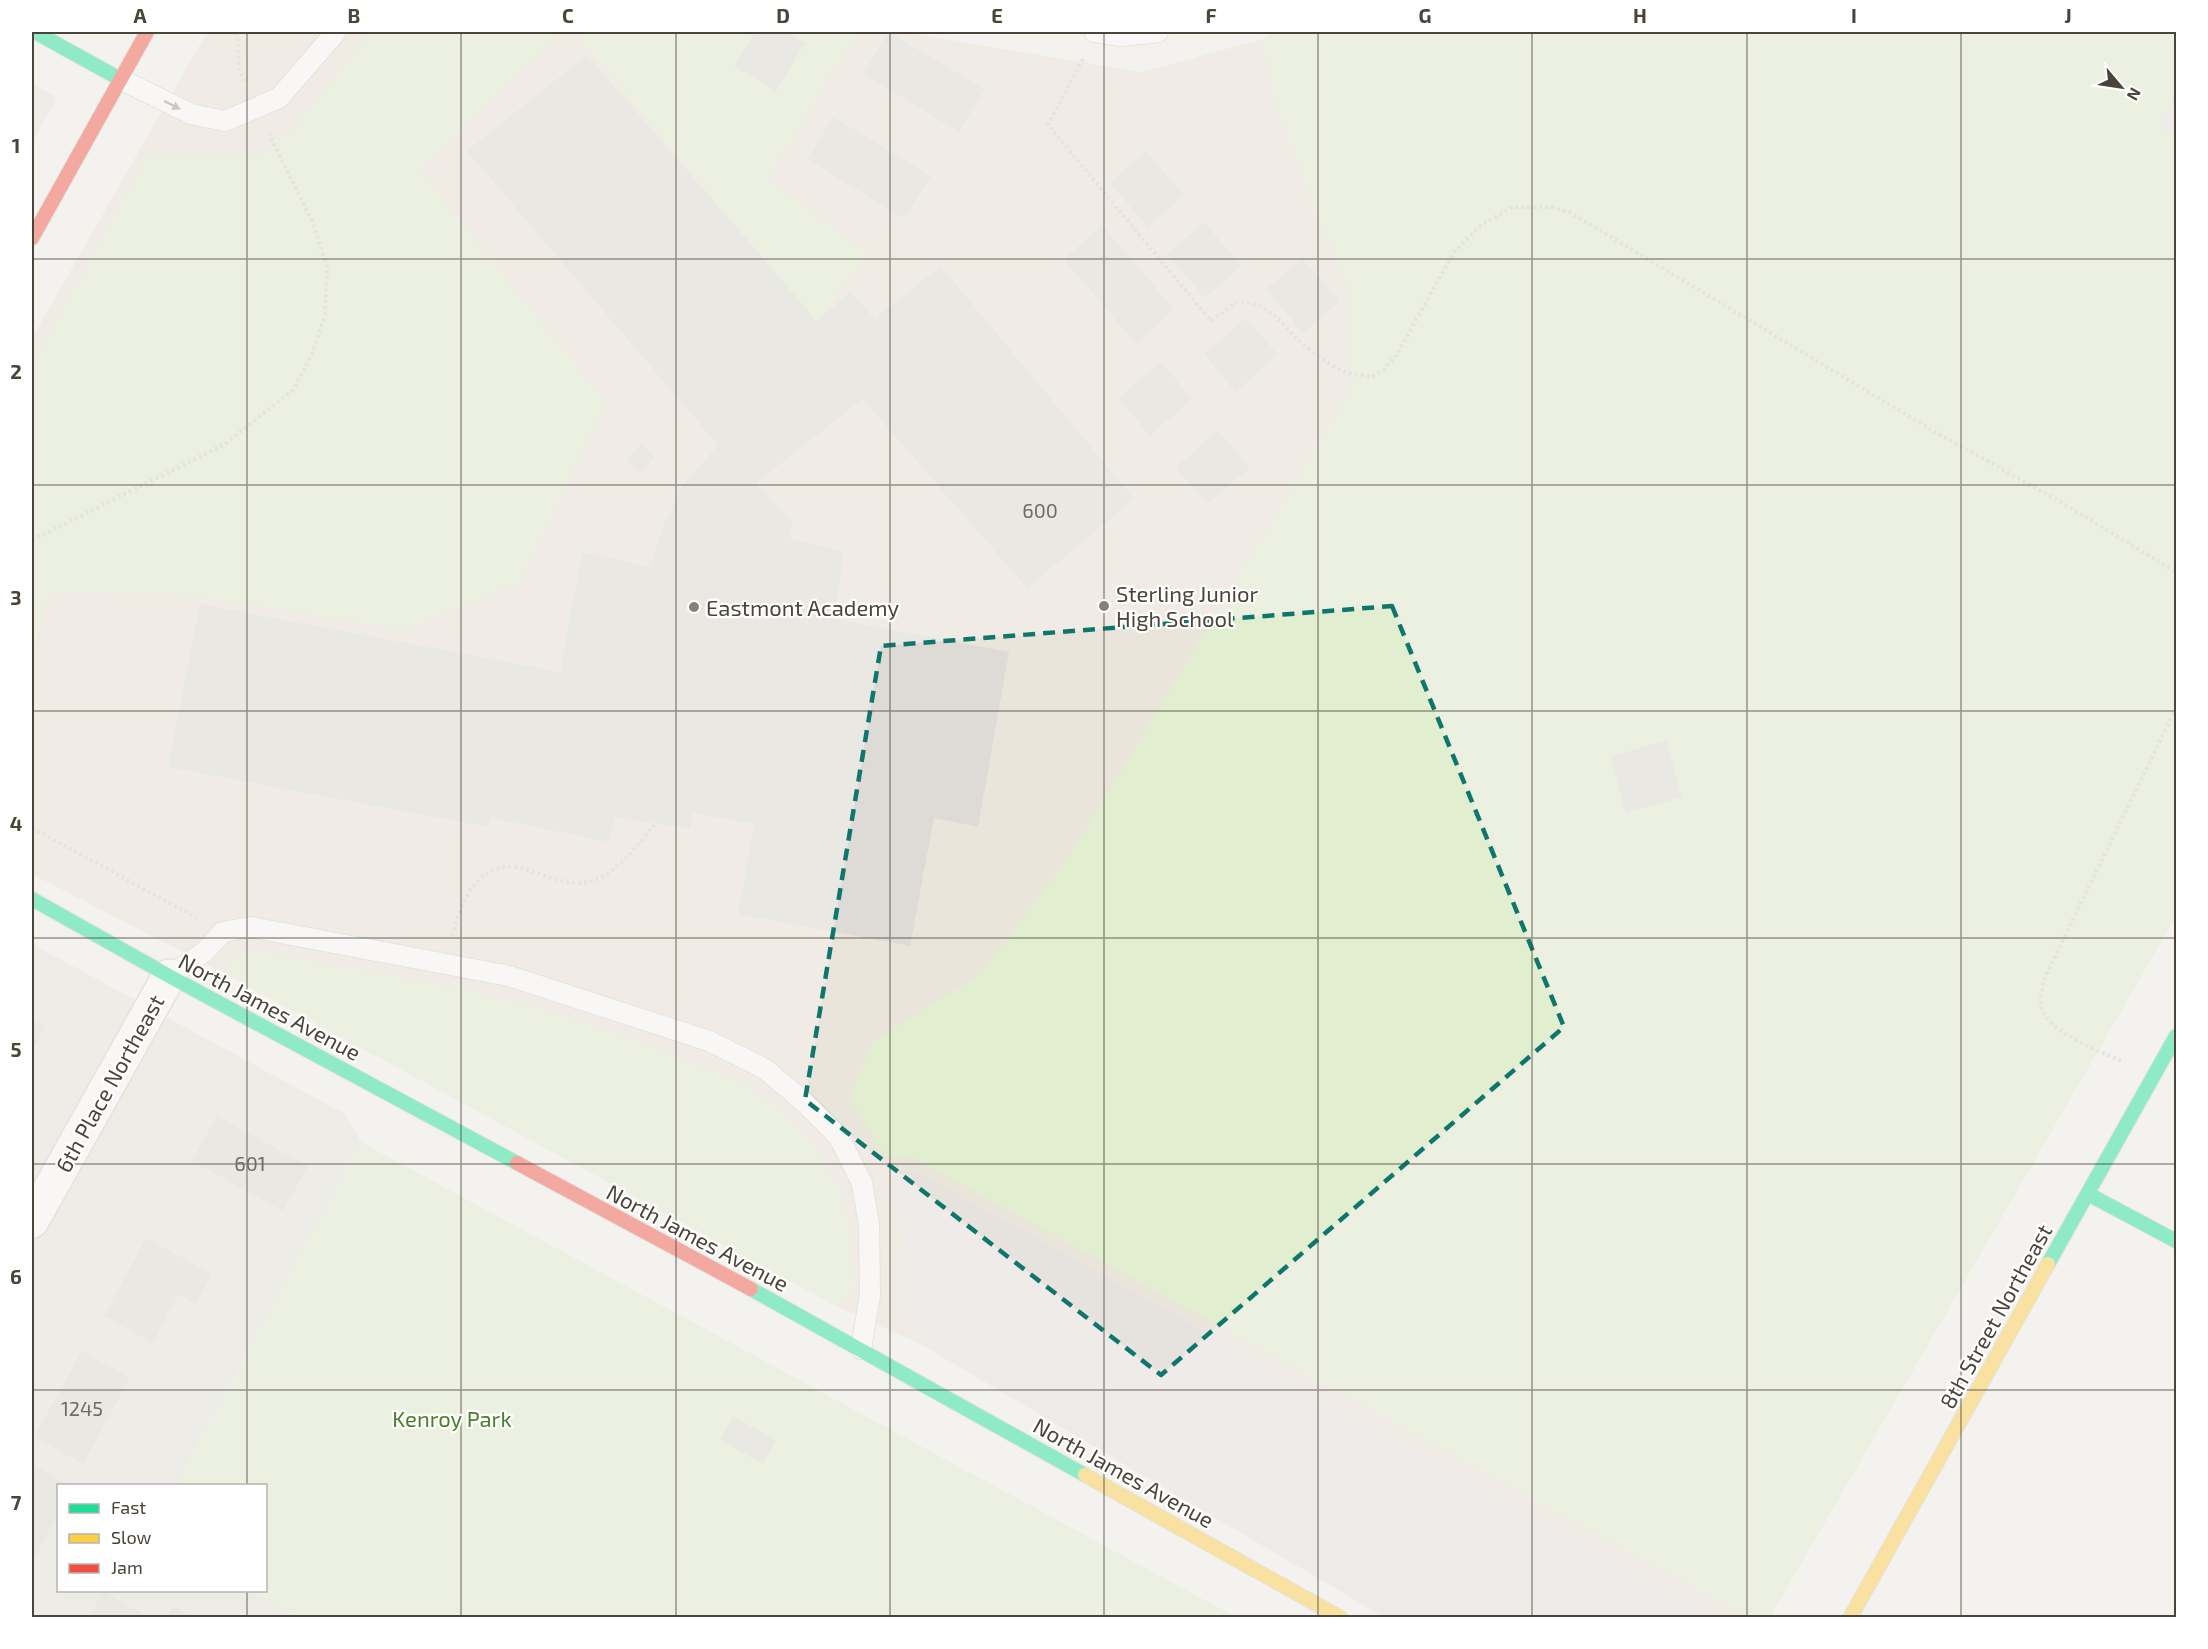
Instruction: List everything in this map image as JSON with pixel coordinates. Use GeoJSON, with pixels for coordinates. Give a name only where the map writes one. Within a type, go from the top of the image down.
{"type":"FeatureCollection","features":[{"type":"Feature","properties":{"kind":"street"},"geometry":{"type":"LineString","coordinates":[[35,32],[120,79]]}},
{"type":"Feature","properties":{"kind":"street"},"geometry":{"type":"LineString","coordinates":[[32,238],[147,32]]}},
{"type":"Feature","properties":{"kind":"street","name":"North James Avenue"},"geometry":{"type":"LineString","coordinates":[[32,899],[169,976],[861,1349],[1341,1617]]}},
{"type":"Feature","properties":{"kind":"street","name":"6th Place Northeast"},"geometry":{"type":"LineString","coordinates":[[32,1221],[169,976]]}},
{"type":"Feature","properties":{"kind":"street","name":"8th Street Northeast"},"geometry":{"type":"LineString","coordinates":[[1850,1617],[2176,1036]]}},
{"type":"Feature","properties":{"kind":"street"},"geometry":{"type":"LineString","coordinates":[[2088,1194],[2176,1241]]}},
{"type":"Feature","properties":{"kind":"lane"},"geometry":{"type":"LineString","coordinates":[[120,79],[191,114],[225,121],[279,98],[336,32]]}},
{"type":"Feature","properties":{"kind":"lane"},"geometry":{"type":"LineString","coordinates":[[1096,32],[1122,36],[1158,32]]}},
{"type":"Feature","properties":{"kind":"lane"},"geometry":{"type":"LineString","coordinates":[[169,976],[203,952],[223,932],[250,927],[509,976],[709,1041],[765,1069],[803,1101],[839,1137],[862,1183],[869,1224],[870,1295],[861,1349]]}},
{"type":"Feature","properties":{"kind":"path"},"geometry":{"type":"LineString","coordinates":[[32,540],[225,444],[293,390],[311,356],[325,315],[327,267],[313,223],[256,108],[239,68],[237,32]]}},
{"type":"Feature","properties":{"kind":"path"},"geometry":{"type":"LineString","coordinates":[[1096,32],[1048,125],[1211,321],[1238,301],[1255,303],[1277,316],[1301,343],[1345,372],[1372,377],[1383,370],[1396,356],[1454,252],[1481,225],[1513,207],[1552,207],[1571,213],[1930,429],[2059,501],[2176,572]]}},
{"type":"Feature","properties":{"kind":"path"},"geometry":{"type":"LineString","coordinates":[[2121,1061],[2078,1040],[2052,1024],[2041,1006],[2043,981],[2176,708]]}},
{"type":"Feature","properties":{"kind":"path"},"geometry":{"type":"LineString","coordinates":[[452,937],[460,907],[475,883],[492,870],[513,867],[572,884],[600,878],[630,855],[655,824]]}},
{"type":"Feature","properties":{"kind":"path"},"geometry":{"type":"LineString","coordinates":[[32,828],[198,918]]}},
{"type":"Feature","properties":{"kind":"highlighted area"},"geometry":{"type":"Polygon","coordinates":[[[1392,606],[1564,1027],[1161,1375],[805,1100],[881,646],[1392,606]]]}},
{"type":"Feature","properties":{"kind":"shaded area","name":"Sterling Junior High School"},"geometry":{"type":"Polygon","coordinates":[[[207,32],[904,32],[1142,72],[1263,39],[1272,32],[2176,32],[2176,916],[1770,1617],[1384,1617],[924,1346],[836,1306],[231,977],[32,874],[32,338],[207,32]]]}},
{"type":"Feature","properties":{"kind":"shaded area"},"geometry":{"type":"Polygon","coordinates":[[[32,83],[57,98],[32,143],[32,83]]]}},
{"type":"Feature","properties":{"kind":"shaded area"},"geometry":{"type":"Polygon","coordinates":[[[2176,93],[2176,135],[2159,126],[2176,93]]]}},
{"type":"Feature","properties":{"kind":"shaded area"},"geometry":{"type":"Polygon","coordinates":[[[32,944],[345,1114],[361,1142],[177,1484],[57,1484],[57,1592],[254,1592],[302,1617],[32,1617],[32,944]]]}},
{"type":"Feature","properties":{"kind":"shaded area"},"geometry":{"type":"Polygon","coordinates":[[[889,1170],[917,1172],[1721,1617],[1384,1617],[924,1346],[899,1303],[902,1230],[889,1170]]]}},
{"type":"Feature","properties":{"kind":"green space"},"geometry":{"type":"Polygon","coordinates":[[[372,32],[562,32],[418,169],[606,403],[518,582],[405,629],[183,594],[50,591],[32,654],[32,367],[147,157],[261,154],[290,133],[372,32]]]}},
{"type":"Feature","properties":{"kind":"green space"},"geometry":{"type":"Polygon","coordinates":[[[575,32],[857,32],[767,179],[866,254],[817,321],[575,32]]]}},
{"type":"Feature","properties":{"kind":"green space"},"geometry":{"type":"Polygon","coordinates":[[[1272,32],[2176,32],[2176,93],[2159,126],[2176,135],[2176,916],[1770,1617],[1748,1617],[916,1159],[885,1156],[850,1097],[873,1041],[980,975],[1047,886],[1079,840],[1350,393],[1350,295],[1274,101],[1263,39],[1272,32]]]}},
{"type":"Feature","properties":{"kind":"green space"},"geometry":{"type":"Polygon","coordinates":[[[251,950],[471,991],[560,1015],[632,1040],[745,1085],[779,1109],[815,1147],[843,1195],[855,1284],[847,1298],[836,1306],[231,977],[226,967],[234,956],[251,950]]]}},
{"type":"Feature","properties":{"kind":"green space","name":"Kenroy Park"},"geometry":{"type":"Polygon","coordinates":[[[361,1142],[1236,1617],[302,1617],[254,1592],[267,1592],[267,1484],[177,1484],[361,1142]]]}},
{"type":"Feature","properties":{"kind":"building"},"geometry":{"type":"Polygon","coordinates":[[[755,32],[787,32],[805,43],[776,91],[734,66],[755,32]]]}},
{"type":"Feature","properties":{"kind":"building"},"geometry":{"type":"Polygon","coordinates":[[[888,32],[985,89],[959,132],[863,74],[888,32]]]}},
{"type":"Feature","properties":{"kind":"building"},"geometry":{"type":"Polygon","coordinates":[[[587,55],[817,321],[850,292],[875,319],[941,266],[1134,499],[1027,588],[863,399],[756,483],[793,522],[790,539],[844,551],[834,619],[1009,652],[978,827],[934,818],[910,946],[738,914],[754,824],[693,813],[690,829],[615,817],[609,842],[491,818],[488,827],[168,767],[200,604],[560,672],[582,552],[650,567],[664,524],[682,486],[718,445],[467,151],[587,55]]]}},
{"type":"Feature","properties":{"kind":"building"},"geometry":{"type":"Polygon","coordinates":[[[833,117],[931,176],[905,219],[807,159],[833,117]]]}},
{"type":"Feature","properties":{"kind":"building"},"geometry":{"type":"Polygon","coordinates":[[[1146,151],[1184,195],[1148,227],[1110,183],[1146,151]]]}},
{"type":"Feature","properties":{"kind":"building"},"geometry":{"type":"Polygon","coordinates":[[[1204,222],[1242,266],[1205,298],[1167,254],[1204,222]]]}},
{"type":"Feature","properties":{"kind":"building"},"geometry":{"type":"Polygon","coordinates":[[[1102,225],[1174,309],[1136,344],[1064,259],[1102,225]]]}},
{"type":"Feature","properties":{"kind":"building"},"geometry":{"type":"Polygon","coordinates":[[[1302,258],[1340,301],[1303,333],[1266,289],[1302,258]]]}},
{"type":"Feature","properties":{"kind":"building"},"geometry":{"type":"Polygon","coordinates":[[[1246,318],[1278,355],[1235,392],[1204,354],[1246,318]]]}},
{"type":"Feature","properties":{"kind":"building"},"geometry":{"type":"Polygon","coordinates":[[[1161,362],[1192,399],[1150,436],[1118,398],[1161,362]]]}},
{"type":"Feature","properties":{"kind":"building"},"geometry":{"type":"Polygon","coordinates":[[[1218,430],[1250,468],[1207,504],[1176,467],[1218,430]]]}},
{"type":"Feature","properties":{"kind":"building"},"geometry":{"type":"Polygon","coordinates":[[[641,444],[655,457],[641,473],[626,460],[641,444]]]}},
{"type":"Feature","properties":{"kind":"building"},"geometry":{"type":"Polygon","coordinates":[[[1666,740],[1682,797],[1626,813],[1610,757],[1666,740]]]}},
{"type":"Feature","properties":{"kind":"building"},"geometry":{"type":"Polygon","coordinates":[[[32,1019],[45,1027],[32,1051],[32,1019]]]}},
{"type":"Feature","properties":{"kind":"building"},"geometry":{"type":"Polygon","coordinates":[[[217,1116],[308,1166],[283,1211],[192,1161],[217,1116]]]}},
{"type":"Feature","properties":{"kind":"building"},"geometry":{"type":"Polygon","coordinates":[[[146,1238],[212,1274],[196,1304],[178,1295],[153,1343],[104,1316],[146,1238]]]}},
{"type":"Feature","properties":{"kind":"building"},"geometry":{"type":"Polygon","coordinates":[[[82,1351],[130,1378],[83,1464],[34,1437],[82,1351]]]}},
{"type":"Feature","properties":{"kind":"building"},"geometry":{"type":"Polygon","coordinates":[[[733,1416],[776,1440],[763,1464],[720,1440],[733,1416]]]}},
{"type":"Feature","properties":{"kind":"building"},"geometry":{"type":"Polygon","coordinates":[[[32,1464],[67,1484],[57,1484],[57,1516],[32,1563],[32,1464]]]}},
{"type":"Feature","properties":{"kind":"building"},"geometry":{"type":"Polygon","coordinates":[[[102,1592],[105,1592],[150,1618],[88,1618],[102,1592]]]}},
{"type":"Feature","properties":{"kind":"building"},"geometry":{"type":"Polygon","coordinates":[[[173,1606],[193,1618],[166,1618],[173,1606]]]}},
{"type":"Feature","properties":{"kind":"traffic: fast"},"geometry":{"type":"LineString","coordinates":[[35,32],[120,79]]}},
{"type":"Feature","properties":{"kind":"traffic: fast"},"geometry":{"type":"LineString","coordinates":[[32,899],[169,976],[517,1163]]}},
{"type":"Feature","properties":{"kind":"traffic: fast"},"geometry":{"type":"LineString","coordinates":[[2048,1264],[2176,1036]]}},
{"type":"Feature","properties":{"kind":"traffic: fast"},"geometry":{"type":"LineString","coordinates":[[2088,1194],[2176,1241]]}},
{"type":"Feature","properties":{"kind":"traffic: fast"},"geometry":{"type":"LineString","coordinates":[[751,1289],[1085,1475]]}},
{"type":"Feature","properties":{"kind":"traffic: slow"},"geometry":{"type":"LineString","coordinates":[[1850,1618],[2048,1264]]}},
{"type":"Feature","properties":{"kind":"traffic: slow"},"geometry":{"type":"LineString","coordinates":[[1085,1475],[1341,1618]]}},
{"type":"Feature","properties":{"kind":"traffic: jam"},"geometry":{"type":"LineString","coordinates":[[32,238],[147,32]]}},
{"type":"Feature","properties":{"kind":"traffic: jam"},"geometry":{"type":"LineString","coordinates":[[517,1163],[751,1289]]}},
{"type":"Feature","properties":{"kind":"place","name":"Sterling Junior High School"},"geometry":{"type":"Point","coordinates":[1104,606]}},
{"type":"Feature","properties":{"kind":"place","name":"Eastmont Academy"},"geometry":{"type":"Point","coordinates":[694,607]}}]}
